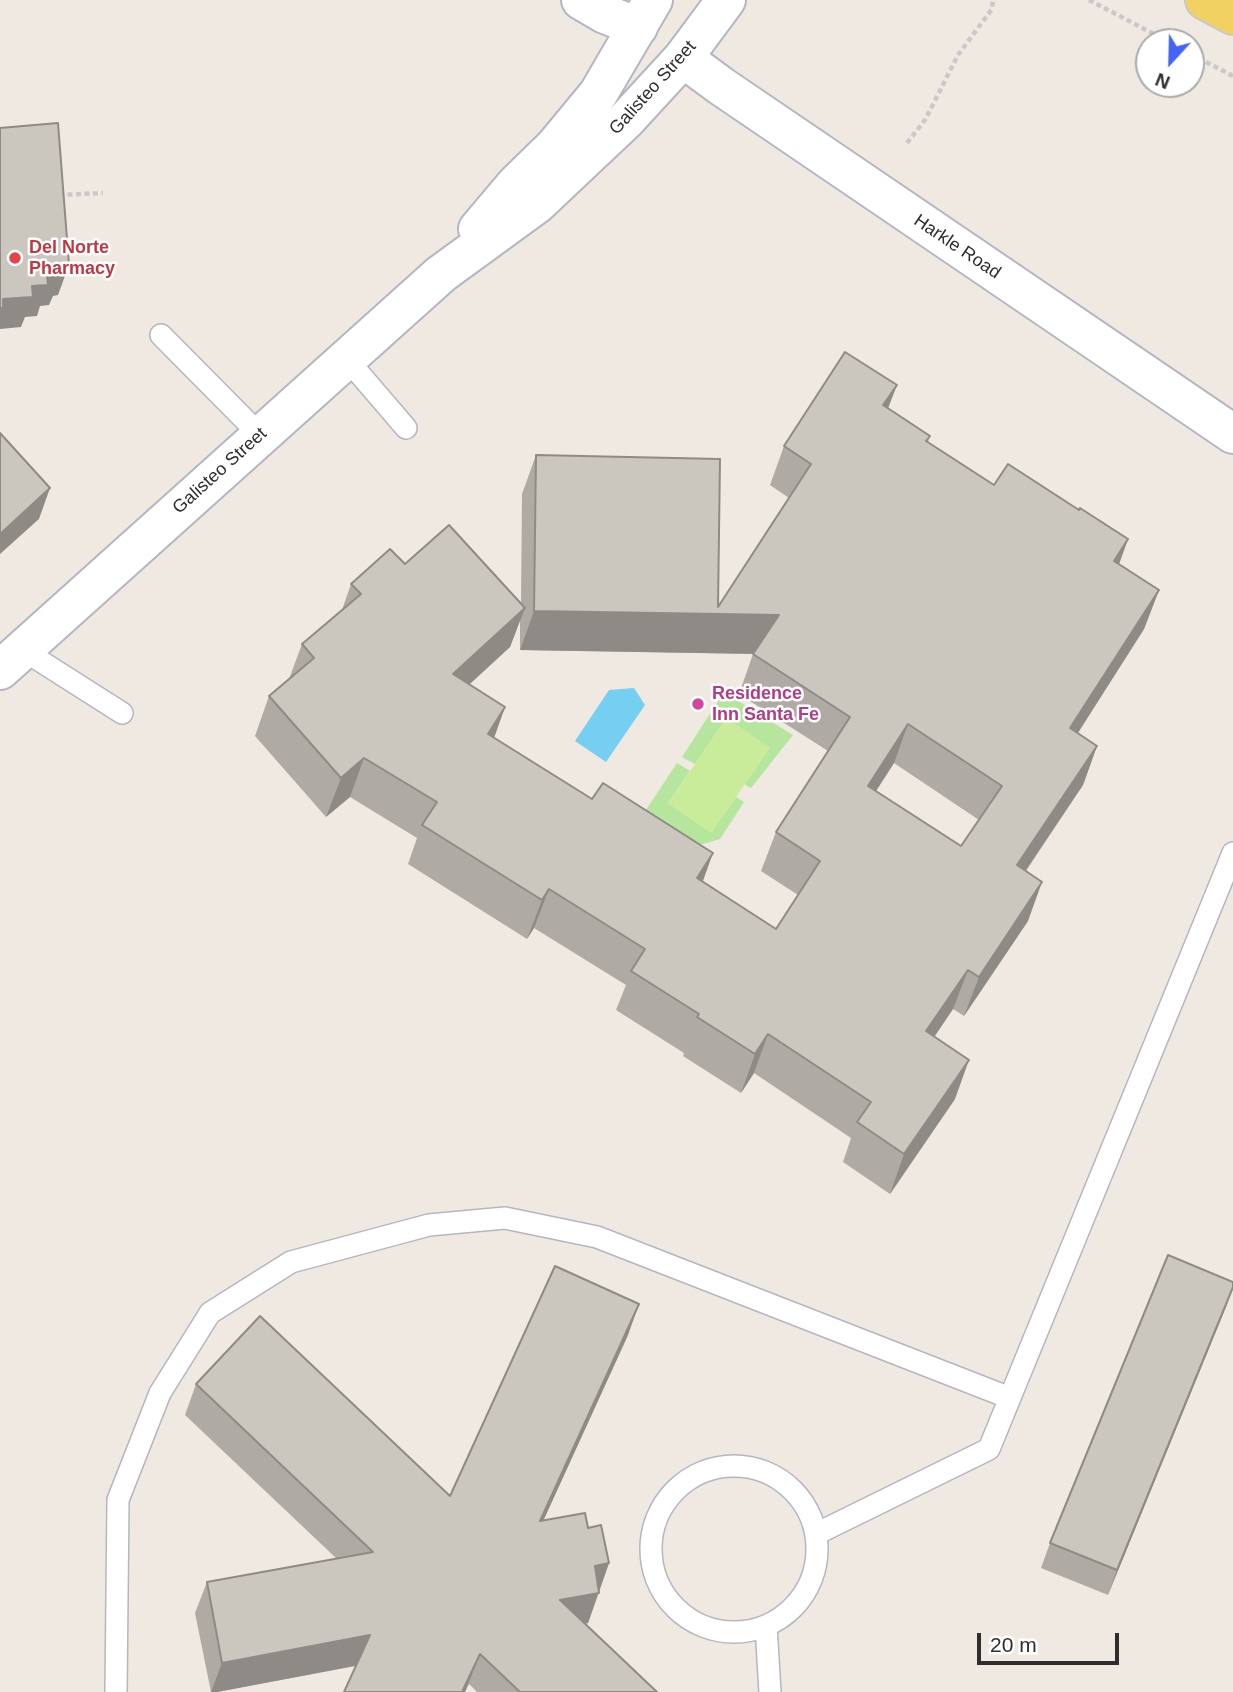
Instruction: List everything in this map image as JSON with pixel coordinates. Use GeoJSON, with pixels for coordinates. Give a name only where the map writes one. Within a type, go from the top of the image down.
{"type":"FeatureCollection","features":[{"type":"Feature","properties":{"kind":"main road"},"geometry":{"type":"LineString","coordinates":[[1205,0],[1233,15]]}},
{"type":"Feature","properties":{"kind":"street"},"geometry":{"type":"LineString","coordinates":[[580,0],[605,14],[646,13]]}},
{"type":"Feature","properties":{"kind":"street","name":"Galisteo Street"},"geometry":{"type":"LineString","coordinates":[[11,660],[441,274],[537,204],[626,120],[683,58],[726,0]]}},
{"type":"Feature","properties":{"kind":"street","name":"Galisteo Street"},"geometry":{"type":"LineString","coordinates":[[441,274],[516,184],[555,146],[598,94],[646,13]]}},
{"type":"Feature","properties":{"kind":"street","name":"Harkle Road"},"geometry":{"type":"LineString","coordinates":[[683,58],[1233,434]]}},
{"type":"Feature","properties":{"kind":"lane"},"geometry":{"type":"LineString","coordinates":[[161,335],[260,435]]}},
{"type":"Feature","properties":{"kind":"lane"},"geometry":{"type":"LineString","coordinates":[[346,358],[406,428]]}},
{"type":"Feature","properties":{"kind":"lane"},"geometry":{"type":"LineString","coordinates":[[11,660],[122,713]]}},
{"type":"Feature","properties":{"kind":"lane"},"geometry":{"type":"LineString","coordinates":[[816,1534],[989,1449],[1233,853]]}},
{"type":"Feature","properties":{"kind":"lane"},"geometry":{"type":"LineString","coordinates":[[116,1692],[118,1500],[160,1393],[210,1313],[291,1262],[429,1225],[505,1218],[597,1237],[1010,1398]]}},
{"type":"Feature","properties":{"kind":"lane"},"geometry":{"type":"LineString","coordinates":[[740,1466],[765,1473],[789,1487],[806,1508],[816,1534],[817,1556],[812,1578],[801,1598],[786,1615],[766,1626],[739,1632],[713,1629],[687,1618],[668,1600],[655,1576],[651,1549],[655,1522],[668,1498],[688,1480],[712,1469],[740,1466]]}},
{"type":"Feature","properties":{"kind":"lane"},"geometry":{"type":"LineString","coordinates":[[766,1626],[770,1692]]}},
{"type":"Feature","properties":{"kind":"path"},"geometry":{"type":"LineString","coordinates":[[907,143],[925,120],[958,55],[992,9],[993,0]]}},
{"type":"Feature","properties":{"kind":"path"},"geometry":{"type":"LineString","coordinates":[[1089,0],[1142,28]]}},
{"type":"Feature","properties":{"kind":"path"},"geometry":{"type":"LineString","coordinates":[[1205,61],[1233,76]]}},
{"type":"Feature","properties":{"kind":"path"},"geometry":{"type":"LineString","coordinates":[[50,195],[103,193]]}},
{"type":"Feature","properties":{"kind":"green space"},"geometry":{"type":"Polygon","coordinates":[[[724,692],[793,735],[751,788],[744,784],[769,748],[726,719],[695,764],[682,757],[724,692]]]}},
{"type":"Feature","properties":{"kind":"green space"},"geometry":{"type":"Polygon","coordinates":[[[727,718],[770,748],[711,833],[668,803],[727,718]]]}},
{"type":"Feature","properties":{"kind":"green space"},"geometry":{"type":"Polygon","coordinates":[[[677,763],[690,771],[668,803],[711,832],[736,797],[744,802],[720,839],[665,855],[632,831],[677,763]]]}},
{"type":"Feature","properties":{"kind":"water"},"geometry":{"type":"Polygon","coordinates":[[[634,688],[645,705],[606,762],[575,741],[609,690],[634,688]]]}},
{"type":"Feature","properties":{"kind":"building"},"geometry":{"type":"Polygon","coordinates":[[[58,123],[69,265],[60,265],[60,275],[47,275],[48,285],[32,286],[33,297],[3,299],[3,308],[0,308],[0,128],[58,123]]]}},
{"type":"Feature","properties":{"kind":"building"},"geometry":{"type":"Polygon","coordinates":[[[845,352],[897,385],[883,405],[930,436],[926,441],[994,485],[1008,464],[1079,510],[1080,508],[1128,539],[1114,561],[1159,590],[1070,728],[1097,746],[1017,865],[1042,882],[979,977],[968,970],[926,1031],[969,1060],[904,1154],[857,1122],[871,1102],[768,1034],[755,1054],[631,971],[645,949],[549,889],[542,900],[422,825],[437,802],[364,758],[341,778],[269,696],[314,658],[302,644],[361,594],[351,584],[390,549],[405,564],[449,525],[525,608],[453,674],[505,707],[488,734],[592,799],[603,783],[713,853],[697,878],[776,929],[820,861],[776,832],[850,717],[753,654],[779,615],[534,611],[536,455],[720,459],[718,607],[811,464],[784,446],[845,352]],[[908,724],[868,786],[961,846],[1002,786],[908,724]]]}},
{"type":"Feature","properties":{"kind":"building"},"geometry":{"type":"Polygon","coordinates":[[[0,433],[50,488],[0,534],[0,433]]]}},
{"type":"Feature","properties":{"kind":"building"},"geometry":{"type":"Polygon","coordinates":[[[1168,1255],[1233,1282],[1233,1287],[1117,1570],[1050,1543],[1168,1255]]]}},
{"type":"Feature","properties":{"kind":"building"},"geometry":{"type":"Polygon","coordinates":[[[555,1266],[639,1304],[540,1521],[585,1513],[588,1528],[601,1525],[609,1563],[595,1566],[599,1593],[560,1600],[657,1692],[520,1692],[480,1654],[462,1692],[344,1692],[370,1635],[222,1663],[207,1582],[373,1552],[196,1384],[260,1316],[450,1496],[555,1266]]]}},
{"type":"Feature","properties":{"kind":"place","name":"Del Norte Pharmacy"},"geometry":{"type":"Point","coordinates":[15,258]}},
{"type":"Feature","properties":{"kind":"place","name":"Residence Inn Santa Fe"},"geometry":{"type":"Point","coordinates":[698,704]}}]}
